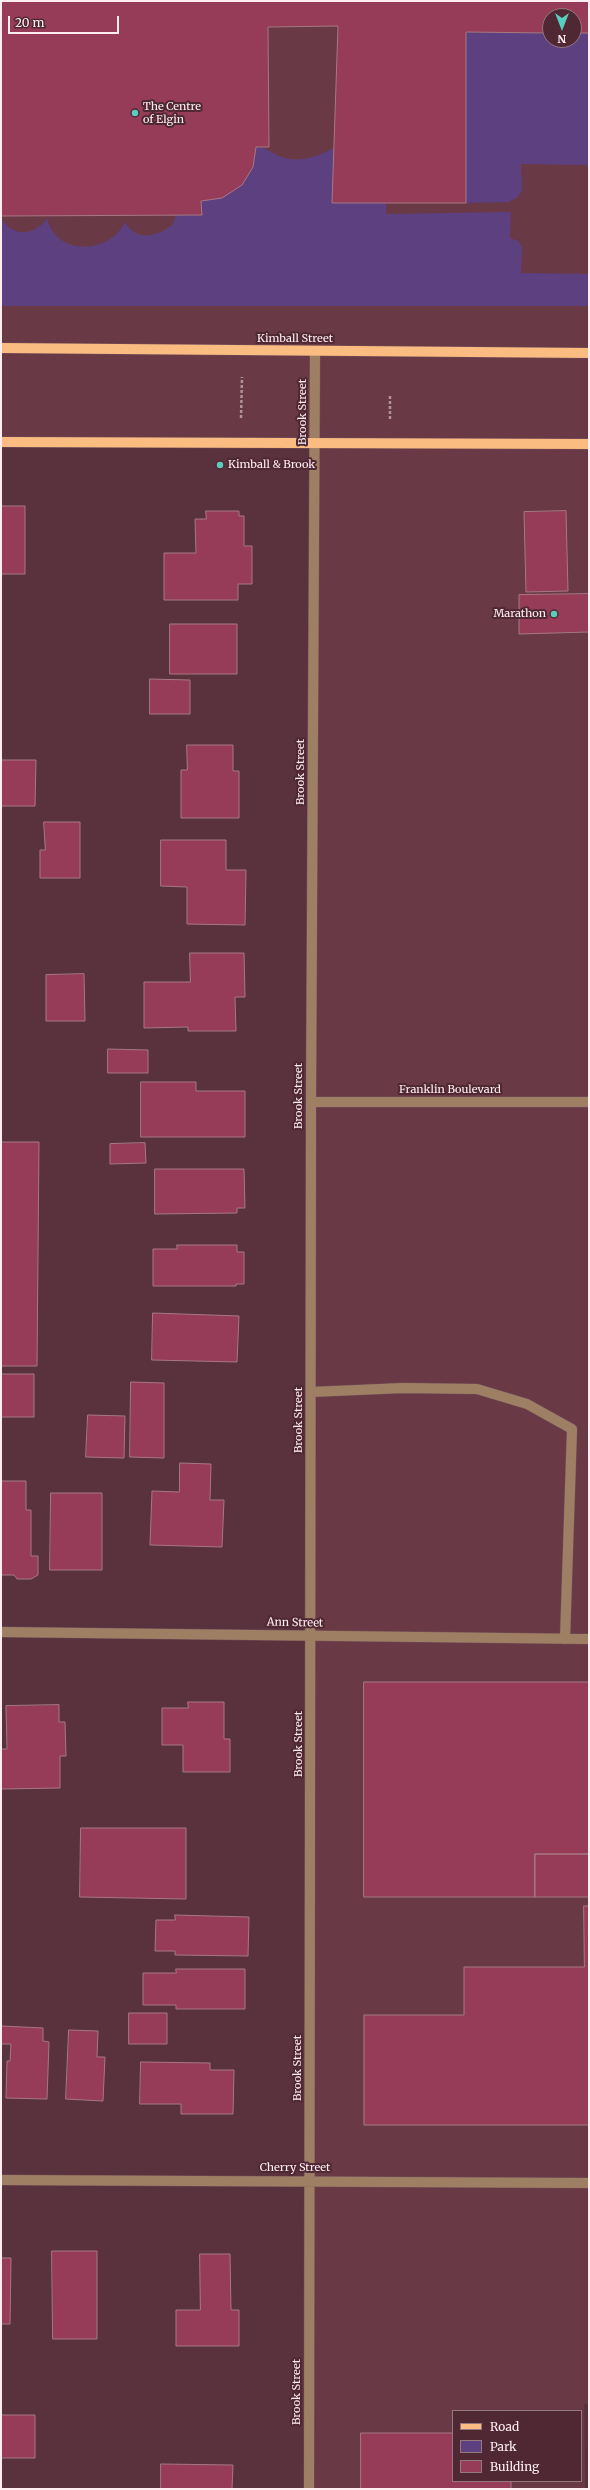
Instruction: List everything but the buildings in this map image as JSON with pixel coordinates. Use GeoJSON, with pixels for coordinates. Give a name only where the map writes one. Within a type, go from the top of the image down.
{"type":"FeatureCollection","features":[{"type":"Feature","properties":{"kind":"main road","name":"Kimball Street"},"geometry":{"type":"LineString","coordinates":[[1,348],[589,353]]}},
{"type":"Feature","properties":{"kind":"main road"},"geometry":{"type":"LineString","coordinates":[[1,442],[589,444]]}},
{"type":"Feature","properties":{"kind":"street","name":"Brook Street"},"geometry":{"type":"LineString","coordinates":[[309,2489],[311,1102],[315,351]]}},
{"type":"Feature","properties":{"kind":"street","name":"Franklin Boulevard"},"geometry":{"type":"LineString","coordinates":[[311,1102],[589,1102]]}},
{"type":"Feature","properties":{"kind":"street"},"geometry":{"type":"LineString","coordinates":[[311,1392],[403,1388],[477,1389],[527,1404],[572,1429],[565,1639]]}},
{"type":"Feature","properties":{"kind":"street","name":"Ann Street"},"geometry":{"type":"LineString","coordinates":[[1,1632],[589,1639]]}},
{"type":"Feature","properties":{"kind":"street","name":"Cherry Street"},"geometry":{"type":"LineString","coordinates":[[1,2180],[309,2180],[589,2183]]}},
{"type":"Feature","properties":{"kind":"path"},"geometry":{"type":"LineString","coordinates":[[240,422],[242,377]]}},
{"type":"Feature","properties":{"kind":"path"},"geometry":{"type":"LineString","coordinates":[[390,396],[390,427]]}},
{"type":"Feature","properties":{"kind":"shaded area"},"geometry":{"type":"Polygon","coordinates":[[[1,1],[589,1],[589,2404],[584,2404],[585,2489],[309,2489],[315,443],[1,442],[1,1]]]}},
{"type":"Feature","properties":{"kind":"green space"},"geometry":{"type":"Polygon","coordinates":[[[466,32],[542,33],[542,48],[582,48],[582,33],[589,33],[589,165],[521,164],[522,190],[516,199],[510,200],[511,202],[466,203],[466,32]]]}},
{"type":"Feature","properties":{"kind":"green space"},"geometry":{"type":"Polygon","coordinates":[[[256,147],[263,148],[279,156],[293,159],[314,157],[334,148],[333,203],[386,203],[386,214],[511,212],[510,238],[518,241],[522,247],[521,273],[589,274],[589,306],[1,306],[1,217],[5,224],[11,229],[24,232],[37,228],[47,218],[52,231],[61,240],[72,245],[84,247],[96,245],[108,240],[118,233],[125,222],[135,233],[141,235],[154,234],[161,232],[173,224],[176,215],[200,200],[220,198],[242,185],[253,167],[256,147]]]}},
{"type":"Feature","properties":{"kind":"place","name":"The Centre of Elgin"},"geometry":{"type":"Point","coordinates":[135,113]}},
{"type":"Feature","properties":{"kind":"place","name":"Kimball & Brook"},"geometry":{"type":"Point","coordinates":[220,465]}},
{"type":"Feature","properties":{"kind":"place","name":"Marathon"},"geometry":{"type":"Point","coordinates":[554,614]}}]}
